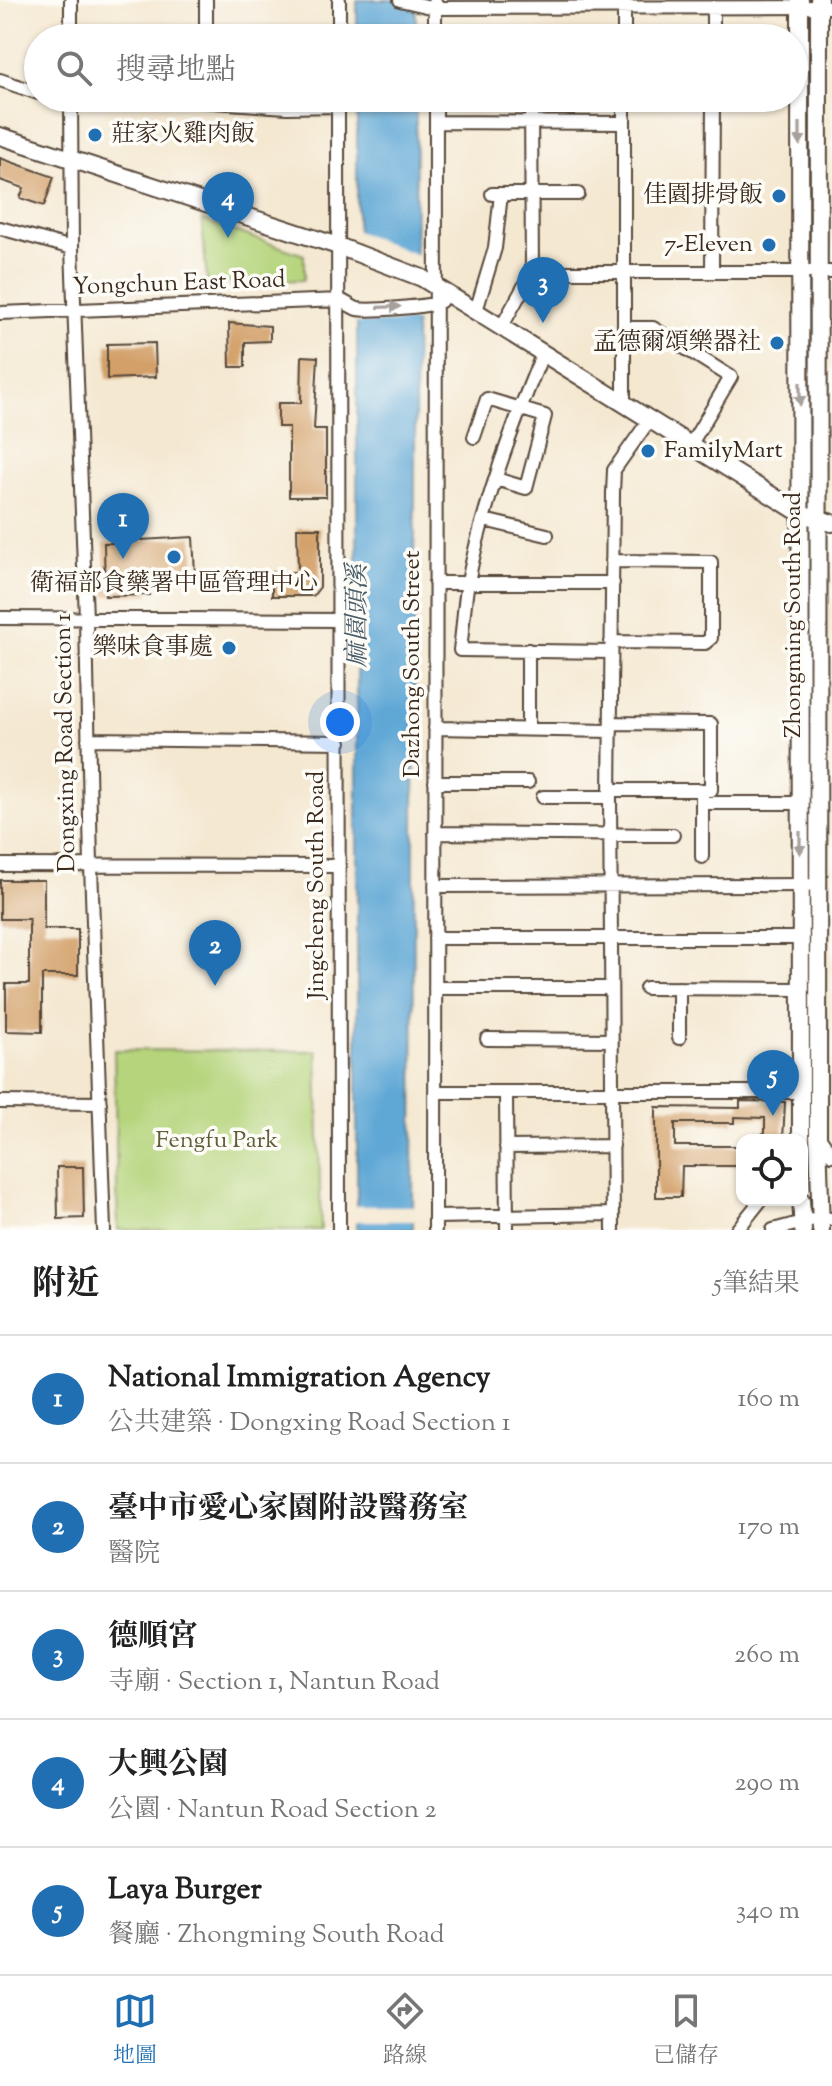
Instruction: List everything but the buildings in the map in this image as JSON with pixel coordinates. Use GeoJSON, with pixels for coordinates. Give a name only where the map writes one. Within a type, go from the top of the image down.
{"type":"FeatureCollection","features":[{"type":"Feature","properties":{"kind":"main road","name":"Zhongming South Road"},"geometry":{"type":"LineString","coordinates":[[804,1134],[818,884],[825,521],[824,5]]}},
{"type":"Feature","properties":{"kind":"main road","name":"Zhongming South Road"},"geometry":{"type":"LineString","coordinates":[[800,112],[800,989],[804,1134]]}},
{"type":"Feature","properties":{"kind":"main road"},"geometry":{"type":"LineString","coordinates":[[0,136],[357,252],[420,277],[800,513],[825,521]]}},
{"type":"Feature","properties":{"kind":"main road","name":"Zhongming South Road"},"geometry":{"type":"LineString","coordinates":[[808,1154],[824,1222]]}},
{"type":"Feature","properties":{"kind":"main road"},"geometry":{"type":"LineString","coordinates":[[801,1206],[802,1226]]}},
{"type":"Feature","properties":{"kind":"street"},"geometry":{"type":"LineString","coordinates":[[71,0],[71,24]]}},
{"type":"Feature","properties":{"kind":"street"},"geometry":{"type":"LineString","coordinates":[[206,0],[206,24]]}},
{"type":"Feature","properties":{"kind":"street"},"geometry":{"type":"LineString","coordinates":[[339,0],[339,24]]}},
{"type":"Feature","properties":{"kind":"street"},"geometry":{"type":"LineString","coordinates":[[400,0],[431,5],[824,5]]}},
{"type":"Feature","properties":{"kind":"street"},"geometry":{"type":"LineString","coordinates":[[624,3],[624,24]]}},
{"type":"Feature","properties":{"kind":"street"},"geometry":{"type":"LineString","coordinates":[[713,7],[713,24]]}},
{"type":"Feature","properties":{"kind":"street"},"geometry":{"type":"LineString","coordinates":[[0,80],[24,88]]}},
{"type":"Feature","properties":{"kind":"street","name":"Dongxing Road Section 1"},"geometry":{"type":"LineString","coordinates":[[71,112],[72,248],[104,1230]]}},
{"type":"Feature","properties":{"kind":"street","name":"Jingcheng South Road"},"geometry":{"type":"LineString","coordinates":[[338,112],[339,1230]]}},
{"type":"Feature","properties":{"kind":"street","name":"Dazhong South Street"},"geometry":{"type":"LineString","coordinates":[[435,1223],[436,112]]}},
{"type":"Feature","properties":{"kind":"street"},"geometry":{"type":"LineString","coordinates":[[501,328],[532,272],[531,112]]}},
{"type":"Feature","properties":{"kind":"street"},"geometry":{"type":"LineString","coordinates":[[624,112],[624,404]]}},
{"type":"Feature","properties":{"kind":"street"},"geometry":{"type":"LineString","coordinates":[[712,272],[713,112]]}},
{"type":"Feature","properties":{"kind":"street"},"geometry":{"type":"LineString","coordinates":[[436,122],[624,123]]}},
{"type":"Feature","properties":{"kind":"street"},"geometry":{"type":"LineString","coordinates":[[476,311],[495,248],[496,194],[578,194]]}},
{"type":"Feature","properties":{"kind":"street"},"geometry":{"type":"LineString","coordinates":[[0,228],[72,248]]}},
{"type":"Feature","properties":{"kind":"street"},"geometry":{"type":"LineString","coordinates":[[532,272],[825,272]]}},
{"type":"Feature","properties":{"kind":"street"},"geometry":{"type":"LineString","coordinates":[[340,300],[357,309],[435,305],[452,295]]}},
{"type":"Feature","properties":{"kind":"street","name":"Yongchun East Road"},"geometry":{"type":"LineString","coordinates":[[0,313],[340,300]]}},
{"type":"Feature","properties":{"kind":"street"},"geometry":{"type":"LineString","coordinates":[[624,328],[653,328],[731,377],[691,444]]}},
{"type":"Feature","properties":{"kind":"street"},"geometry":{"type":"LineString","coordinates":[[543,353],[519,409],[484,520],[468,583],[460,650],[705,643],[711,638],[711,562],[612,561]]}},
{"type":"Feature","properties":{"kind":"street"},"geometry":{"type":"LineString","coordinates":[[474,437],[487,399],[545,416],[526,488],[496,479]]}},
{"type":"Feature","properties":{"kind":"street"},"geometry":{"type":"LineString","coordinates":[[613,1230],[610,794],[614,470],[650,419]]}},
{"type":"Feature","properties":{"kind":"street"},"geometry":{"type":"LineString","coordinates":[[484,520],[547,535]]}},
{"type":"Feature","properties":{"kind":"street"},"geometry":{"type":"LineString","coordinates":[[435,583],[613,583]]}},
{"type":"Feature","properties":{"kind":"street"},"geometry":{"type":"LineString","coordinates":[[0,618],[340,620]]}},
{"type":"Feature","properties":{"kind":"street"},"geometry":{"type":"LineString","coordinates":[[528,650],[528,729]]}},
{"type":"Feature","properties":{"kind":"street"},"geometry":{"type":"LineString","coordinates":[[435,728],[711,724],[711,790],[702,796]]}},
{"type":"Feature","properties":{"kind":"street"},"geometry":{"type":"LineString","coordinates":[[88,739],[340,742]]}},
{"type":"Feature","properties":{"kind":"street"},"geometry":{"type":"LineString","coordinates":[[435,782],[528,782]]}},
{"type":"Feature","properties":{"kind":"street"},"geometry":{"type":"LineString","coordinates":[[543,797],[610,794],[702,796],[800,803]]}},
{"type":"Feature","properties":{"kind":"street"},"geometry":{"type":"LineString","coordinates":[[702,796],[702,857]]}},
{"type":"Feature","properties":{"kind":"street"},"geometry":{"type":"LineString","coordinates":[[435,833],[673,835]]}},
{"type":"Feature","properties":{"kind":"street"},"geometry":{"type":"LineString","coordinates":[[0,865],[339,866]]}},
{"type":"Feature","properties":{"kind":"street"},"geometry":{"type":"LineString","coordinates":[[435,886],[818,884]]}},
{"type":"Feature","properties":{"kind":"street"},"geometry":{"type":"LineString","coordinates":[[435,938],[800,938]]}},
{"type":"Feature","properties":{"kind":"street"},"geometry":{"type":"LineString","coordinates":[[435,988],[611,988]]}},
{"type":"Feature","properties":{"kind":"street"},"geometry":{"type":"LineString","coordinates":[[646,988],[800,989]]}},
{"type":"Feature","properties":{"kind":"street"},"geometry":{"type":"LineString","coordinates":[[679,988],[679,1038]]}},
{"type":"Feature","properties":{"kind":"street"},"geometry":{"type":"LineString","coordinates":[[487,1039],[612,1040]]}},
{"type":"Feature","properties":{"kind":"street"},"geometry":{"type":"LineString","coordinates":[[435,1092],[801,1092]]}},
{"type":"Feature","properties":{"kind":"street"},"geometry":{"type":"LineString","coordinates":[[506,1092],[507,1230]]}},
{"type":"Feature","properties":{"kind":"street"},"geometry":{"type":"LineString","coordinates":[[0,1102],[100,1103]]}},
{"type":"Feature","properties":{"kind":"street"},"geometry":{"type":"LineString","coordinates":[[808,1140],[832,1155]]}},
{"type":"Feature","properties":{"kind":"street"},"geometry":{"type":"LineString","coordinates":[[506,1147],[613,1146]]}},
{"type":"Feature","properties":{"kind":"street"},"geometry":{"type":"LineString","coordinates":[[737,1230],[756,1206]]}},
{"type":"Feature","properties":{"kind":"street"},"geometry":{"type":"LineString","coordinates":[[435,1223],[507,1216],[613,1214]]}},
{"type":"Feature","properties":{"kind":"street"},"geometry":{"type":"LineString","coordinates":[[773,1230],[824,1222]]}},
{"type":"Feature","properties":{"kind":"green space"},"geometry":{"type":"Polygon","coordinates":[[[202,220],[304,255],[304,280],[207,282],[202,220]]]}},
{"type":"Feature","properties":{"kind":"green space","name":"Fengfu Park"},"geometry":{"type":"Polygon","coordinates":[[[114,1050],[317,1051],[321,1230],[118,1230],[114,1050]]]}},
{"type":"Feature","properties":{"kind":"water"},"geometry":{"type":"Polygon","coordinates":[[[357,0],[416,0],[416,24],[357,24],[357,0]]]}},
{"type":"Feature","properties":{"kind":"water","name":"麻園頭溪"},"geometry":{"type":"Polygon","coordinates":[[[357,112],[416,112],[413,1230],[357,1230],[357,112]]]}},
{"type":"Feature","properties":{"kind":"pier"},"geometry":{"type":"Polygon","coordinates":[[[354,230],[420,256],[420,322],[352,323],[354,230]]]}},
{"type":"Feature","properties":{"kind":"pier"},"geometry":{"type":"Polygon","coordinates":[[[353,1206],[414,1206],[415,1221],[354,1221],[353,1206]]]}},
{"type":"Feature","properties":{"kind":"place","name":"莊家火雞肉飯"},"geometry":{"type":"Point","coordinates":[95,135]}},
{"type":"Feature","properties":{"kind":"place","name":"佳園排骨飯"},"geometry":{"type":"Point","coordinates":[779,196]}},
{"type":"Feature","properties":{"kind":"place","name":"大興公園"},"geometry":{"type":"Point","coordinates":[228,238]}},
{"type":"Feature","properties":{"kind":"place","name":"7-Eleven"},"geometry":{"type":"Point","coordinates":[769,245]}},
{"type":"Feature","properties":{"kind":"place","name":"德順宮"},"geometry":{"type":"Point","coordinates":[543,323]}},
{"type":"Feature","properties":{"kind":"place","name":"孟德爾頌樂器社"},"geometry":{"type":"Point","coordinates":[777,343]}},
{"type":"Feature","properties":{"kind":"place","name":"FamilyMart"},"geometry":{"type":"Point","coordinates":[648,451]}},
{"type":"Feature","properties":{"kind":"place","name":"衛福部食藥署中區管理中心"},"geometry":{"type":"Point","coordinates":[174,557]}},
{"type":"Feature","properties":{"kind":"place","name":"National Immigration Agency"},"geometry":{"type":"Point","coordinates":[123,559]}},
{"type":"Feature","properties":{"kind":"place","name":"樂味食事處"},"geometry":{"type":"Point","coordinates":[229,648]}},
{"type":"Feature","properties":{"kind":"place","name":"臺中市愛心家園附設醫務室"},"geometry":{"type":"Point","coordinates":[215,986]}},
{"type":"Feature","properties":{"kind":"place","name":"Laya Burger"},"geometry":{"type":"Point","coordinates":[773,1116]}}]}
